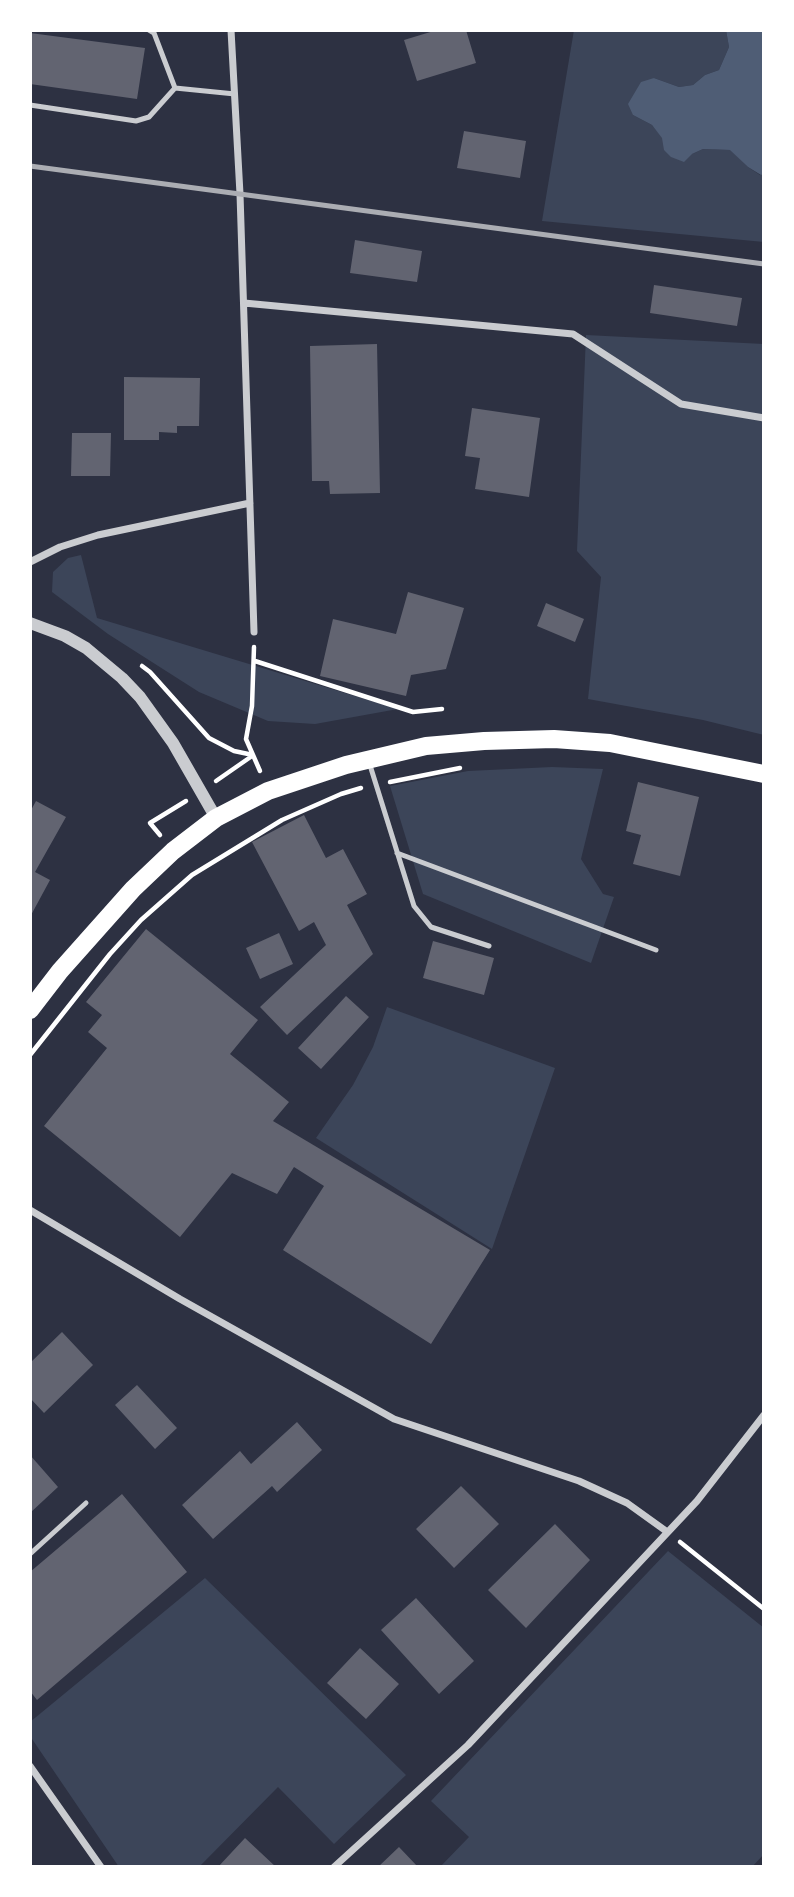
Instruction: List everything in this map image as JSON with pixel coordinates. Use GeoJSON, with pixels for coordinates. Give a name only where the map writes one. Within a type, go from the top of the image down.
{"type":"FeatureCollection","features":[{"type":"Feature","properties":{"kind":"main road"},"geometry":{"type":"LineString","coordinates":[[30,1010],[60,971],[133,889],[173,851],[216,818],[268,791],[368,759],[436,745],[554,739],[610,743],[764,774]]}},
{"type":"Feature","properties":{"kind":"street"},"geometry":{"type":"LineString","coordinates":[[231,30],[244,303],[254,632]]}},
{"type":"Feature","properties":{"kind":"street"},"geometry":{"type":"LineString","coordinates":[[244,303],[573,334],[681,404],[764,418]]}},
{"type":"Feature","properties":{"kind":"street"},"geometry":{"type":"LineString","coordinates":[[30,562],[60,547],[98,535],[250,503]]}},
{"type":"Feature","properties":{"kind":"street"},"geometry":{"type":"LineString","coordinates":[[30,623],[65,636],[86,648],[122,678],[140,697],[173,743],[216,818]]}},
{"type":"Feature","properties":{"kind":"street"},"geometry":{"type":"LineString","coordinates":[[30,1210],[180,1299],[394,1419],[579,1481],[627,1503],[666,1531]]}},
{"type":"Feature","properties":{"kind":"street"},"geometry":{"type":"LineString","coordinates":[[334,1867],[468,1745],[697,1500],[764,1415]]}},
{"type":"Feature","properties":{"kind":"street"},"geometry":{"type":"LineString","coordinates":[[30,1766],[101,1867]]}},
{"type":"Feature","properties":{"kind":"lane"},"geometry":{"type":"LineString","coordinates":[[149,30],[154,33],[175,88]]}},
{"type":"Feature","properties":{"kind":"lane"},"geometry":{"type":"LineString","coordinates":[[175,88],[234,94]]}},
{"type":"Feature","properties":{"kind":"lane"},"geometry":{"type":"LineString","coordinates":[[30,105],[136,121],[149,117],[175,88]]}},
{"type":"Feature","properties":{"kind":"lane"},"geometry":{"type":"LineString","coordinates":[[368,759],[414,906],[431,927],[489,946]]}},
{"type":"Feature","properties":{"kind":"lane"},"geometry":{"type":"LineString","coordinates":[[397,853],[656,950]]}},
{"type":"Feature","properties":{"kind":"lane"},"geometry":{"type":"LineString","coordinates":[[30,1554],[86,1503]]}},
{"type":"Feature","properties":{"kind":"path"},"geometry":{"type":"LineString","coordinates":[[202,792],[253,755],[246,739],[252,706],[254,632]]}},
{"type":"Feature","properties":{"kind":"path"},"geometry":{"type":"LineString","coordinates":[[254,661],[413,712],[442,709]]}},
{"type":"Feature","properties":{"kind":"path"},"geometry":{"type":"LineString","coordinates":[[30,1055],[110,954],[141,920],[192,875],[282,820]]}},
{"type":"Feature","properties":{"kind":"path"},"geometry":{"type":"LineString","coordinates":[[666,1531],[764,1609]]}},
{"type":"Feature","properties":{"kind":"shaded area"},"geometry":{"type":"Polygon","coordinates":[[[574,30],[726,30],[729,47],[719,70],[705,75],[693,85],[679,87],[654,78],[633,115],[652,125],[663,138],[692,154],[703,149],[731,150],[748,167],[760,175],[764,174],[764,242],[542,221],[574,30]]]}},
{"type":"Feature","properties":{"kind":"shaded area"},"geometry":{"type":"Polygon","coordinates":[[[726,30],[764,30],[764,174],[761,175],[730,150],[703,149],[684,162],[671,157],[664,150],[662,138],[652,125],[633,115],[628,104],[641,82],[654,78],[679,87],[693,85],[705,75],[719,70],[729,47],[726,30]]]}},
{"type":"Feature","properties":{"kind":"shaded area"},"geometry":{"type":"Polygon","coordinates":[[[586,335],[764,344],[764,735],[703,720],[588,699],[601,577],[577,551],[586,335]]]}},
{"type":"Feature","properties":{"kind":"shaded area"},"geometry":{"type":"Polygon","coordinates":[[[81,555],[97,618],[398,709],[315,724],[268,721],[199,692],[108,634],[52,592],[53,572],[68,558],[81,555]]]}},
{"type":"Feature","properties":{"kind":"shaded area"},"geometry":{"type":"Polygon","coordinates":[[[552,767],[603,769],[581,859],[603,894],[614,897],[591,963],[423,894],[390,786],[468,771],[552,767]]]}},
{"type":"Feature","properties":{"kind":"shaded area"},"geometry":{"type":"Polygon","coordinates":[[[387,1007],[555,1068],[492,1249],[316,1138],[353,1085],[373,1047],[387,1007]]]}},
{"type":"Feature","properties":{"kind":"shaded area"},"geometry":{"type":"Polygon","coordinates":[[[668,1551],[764,1628],[764,1854],[752,1867],[440,1867],[469,1837],[431,1801],[668,1551]]]}},
{"type":"Feature","properties":{"kind":"shaded area"},"geometry":{"type":"Polygon","coordinates":[[[205,1578],[406,1775],[334,1844],[278,1787],[199,1867],[119,1867],[30,1736],[30,1722],[205,1578]]]}},
{"type":"Feature","properties":{"kind":"building"},"geometry":{"type":"Polygon","coordinates":[[[437,30],[466,30],[476,63],[417,81],[404,40],[437,30]]]}},
{"type":"Feature","properties":{"kind":"building"},"geometry":{"type":"Polygon","coordinates":[[[30,33],[145,48],[137,99],[30,84],[30,33]]]}},
{"type":"Feature","properties":{"kind":"building"},"geometry":{"type":"Polygon","coordinates":[[[464,131],[526,141],[520,178],[457,168],[464,131]]]}},
{"type":"Feature","properties":{"kind":"building"},"geometry":{"type":"Polygon","coordinates":[[[355,240],[422,251],[417,282],[350,273],[355,240]]]}},
{"type":"Feature","properties":{"kind":"building"},"geometry":{"type":"Polygon","coordinates":[[[654,285],[742,298],[737,326],[650,313],[654,285]]]}},
{"type":"Feature","properties":{"kind":"building"},"geometry":{"type":"Polygon","coordinates":[[[377,344],[380,493],[330,494],[329,481],[312,481],[310,346],[377,344]]]}},
{"type":"Feature","properties":{"kind":"building"},"geometry":{"type":"Polygon","coordinates":[[[124,377],[200,378],[199,426],[177,426],[177,433],[159,432],[159,440],[124,440],[124,377]]]}},
{"type":"Feature","properties":{"kind":"building"},"geometry":{"type":"Polygon","coordinates":[[[472,408],[540,418],[529,497],[475,489],[480,458],[465,456],[472,408]]]}},
{"type":"Feature","properties":{"kind":"building"},"geometry":{"type":"Polygon","coordinates":[[[72,433],[111,433],[110,476],[71,476],[72,433]]]}},
{"type":"Feature","properties":{"kind":"building"},"geometry":{"type":"Polygon","coordinates":[[[408,592],[464,608],[446,669],[411,675],[406,696],[320,676],[333,619],[396,634],[408,592]]]}},
{"type":"Feature","properties":{"kind":"building"},"geometry":{"type":"Polygon","coordinates":[[[546,603],[584,619],[575,642],[537,626],[546,603]]]}},
{"type":"Feature","properties":{"kind":"building"},"geometry":{"type":"Polygon","coordinates":[[[638,782],[699,797],[680,876],[633,864],[641,835],[626,831],[638,782]]]}},
{"type":"Feature","properties":{"kind":"building"},"geometry":{"type":"Polygon","coordinates":[[[36,801],[66,817],[35,872],[50,880],[30,917],[30,812],[36,801]]]}},
{"type":"Feature","properties":{"kind":"building"},"geometry":{"type":"Polygon","coordinates":[[[304,815],[326,858],[343,849],[367,894],[347,905],[373,954],[287,1035],[260,1007],[326,945],[314,922],[299,931],[252,842],[304,815]]]}},
{"type":"Feature","properties":{"kind":"building"},"geometry":{"type":"Polygon","coordinates":[[[146,929],[258,1020],[230,1054],[289,1102],[273,1121],[490,1250],[431,1344],[283,1250],[324,1186],[294,1167],[277,1194],[232,1173],[180,1237],[44,1126],[107,1048],[88,1032],[102,1015],[86,1002],[146,929]]]}},
{"type":"Feature","properties":{"kind":"building"},"geometry":{"type":"Polygon","coordinates":[[[279,933],[293,964],[260,979],[246,948],[279,933]]]}},
{"type":"Feature","properties":{"kind":"building"},"geometry":{"type":"Polygon","coordinates":[[[433,941],[494,958],[484,995],[423,978],[433,941]]]}},
{"type":"Feature","properties":{"kind":"building"},"geometry":{"type":"Polygon","coordinates":[[[346,996],[369,1017],[321,1069],[298,1048],[346,996]]]}},
{"type":"Feature","properties":{"kind":"building"},"geometry":{"type":"Polygon","coordinates":[[[62,1332],[93,1365],[44,1413],[30,1398],[30,1363],[62,1332]]]}},
{"type":"Feature","properties":{"kind":"building"},"geometry":{"type":"Polygon","coordinates":[[[137,1385],[177,1428],[155,1449],[115,1405],[137,1385]]]}},
{"type":"Feature","properties":{"kind":"building"},"geometry":{"type":"Polygon","coordinates":[[[297,1422],[322,1450],[277,1492],[272,1486],[213,1539],[182,1505],[240,1451],[251,1464],[297,1422]]]}},
{"type":"Feature","properties":{"kind":"building"},"geometry":{"type":"Polygon","coordinates":[[[30,1455],[58,1487],[30,1513],[30,1455]]]}},
{"type":"Feature","properties":{"kind":"building"},"geometry":{"type":"Polygon","coordinates":[[[461,1486],[499,1524],[454,1568],[416,1529],[461,1486]]]}},
{"type":"Feature","properties":{"kind":"building"},"geometry":{"type":"Polygon","coordinates":[[[122,1494],[187,1572],[37,1700],[30,1691],[30,1572],[122,1494]]]}},
{"type":"Feature","properties":{"kind":"building"},"geometry":{"type":"Polygon","coordinates":[[[555,1524],[590,1560],[526,1628],[488,1590],[555,1524]]]}},
{"type":"Feature","properties":{"kind":"building"},"geometry":{"type":"Polygon","coordinates":[[[416,1598],[474,1661],[439,1694],[381,1630],[416,1598]]]}},
{"type":"Feature","properties":{"kind":"building"},"geometry":{"type":"Polygon","coordinates":[[[360,1648],[399,1684],[366,1719],[327,1683],[360,1648]]]}},
{"type":"Feature","properties":{"kind":"building"},"geometry":{"type":"Polygon","coordinates":[[[245,1838],[276,1867],[218,1867],[245,1838]]]}},
{"type":"Feature","properties":{"kind":"building"},"geometry":{"type":"Polygon","coordinates":[[[399,1847],[418,1867],[378,1867],[399,1847]]]}},
{"type":"Feature","properties":{"kind":"railway"},"geometry":{"type":"LineString","coordinates":[[30,166],[764,264]]}}]}
